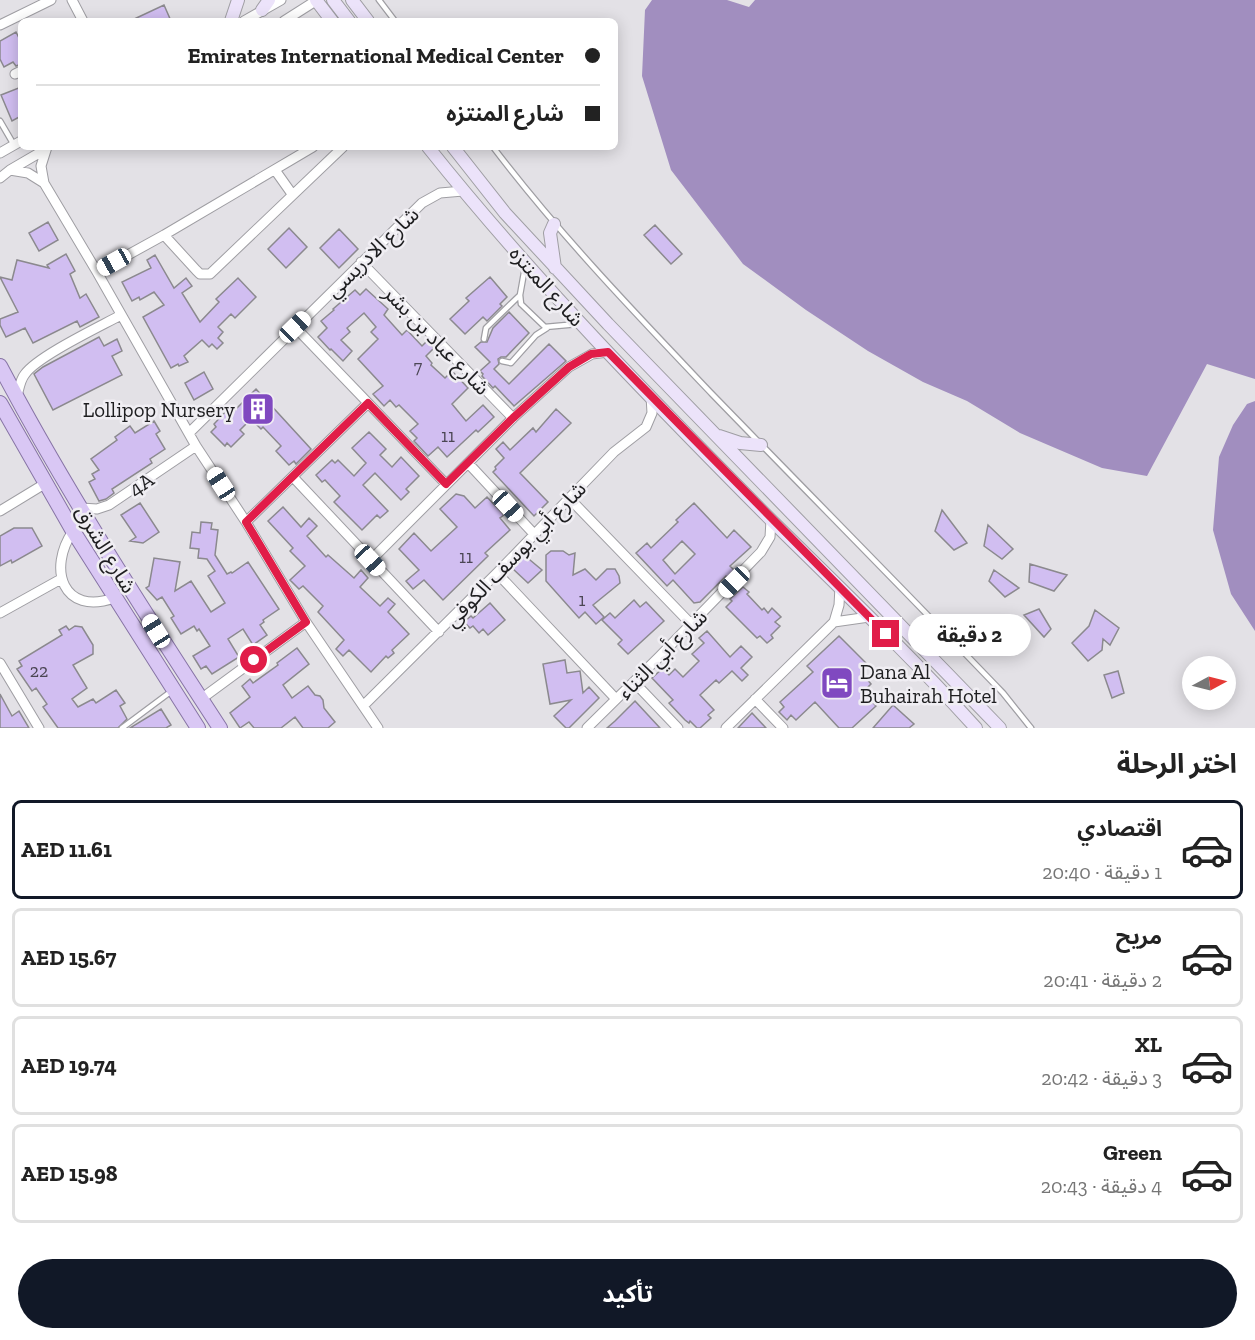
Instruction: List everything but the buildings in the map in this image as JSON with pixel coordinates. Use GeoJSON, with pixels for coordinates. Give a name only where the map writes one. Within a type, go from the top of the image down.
{"type":"FeatureCollection","features":[{"type":"Feature","properties":{"kind":"main road"},"geometry":{"type":"LineString","coordinates":[[232,18],[238,0]]}},
{"type":"Feature","properties":{"kind":"main road"},"geometry":{"type":"LineString","coordinates":[[317,0],[330,18]]}},
{"type":"Feature","properties":{"kind":"main road"},"geometry":{"type":"LineString","coordinates":[[333,0],[347,18]]}},
{"type":"Feature","properties":{"kind":"main road"},"geometry":{"type":"LineString","coordinates":[[352,0],[366,18]]}},
{"type":"Feature","properties":{"kind":"main road","name":"شارع المنتزه"},"geometry":{"type":"LineString","coordinates":[[431,150],[525,264],[582,325],[976,728]]}},
{"type":"Feature","properties":{"kind":"main road","name":"شارع المنتزه"},"geometry":{"type":"LineString","coordinates":[[455,150],[506,213],[556,269],[1000,728]]}},
{"type":"Feature","properties":{"kind":"main road"},"geometry":{"type":"LineString","coordinates":[[554,225],[550,233],[556,269]]}},
{"type":"Feature","properties":{"kind":"main road","name":"شارع الشرق"},"geometry":{"type":"LineString","coordinates":[[0,366],[156,631],[220,728]]}},
{"type":"Feature","properties":{"kind":"main road","name":"شارع الشرق"},"geometry":{"type":"LineString","coordinates":[[0,403],[114,598],[197,728]]}},
{"type":"Feature","properties":{"kind":"main road"},"geometry":{"type":"LineString","coordinates":[[716,435],[740,443],[761,445]]}},
{"type":"Feature","properties":{"kind":"main road"},"geometry":{"type":"LineString","coordinates":[[952,702],[961,704],[980,720],[985,717],[986,713]]}},
{"type":"Feature","properties":{"kind":"street"},"geometry":{"type":"LineString","coordinates":[[0,25],[51,0]]}},
{"type":"Feature","properties":{"kind":"street"},"geometry":{"type":"LineString","coordinates":[[72,0],[81,18]]}},
{"type":"Feature","properties":{"kind":"street"},"geometry":{"type":"LineString","coordinates":[[248,18],[265,5],[280,0]]}},
{"type":"Feature","properties":{"kind":"street"},"geometry":{"type":"LineString","coordinates":[[289,18],[317,0]]}},
{"type":"Feature","properties":{"kind":"street"},"geometry":{"type":"LineString","coordinates":[[0,153],[18,143]]}},
{"type":"Feature","properties":{"kind":"street"},"geometry":{"type":"LineString","coordinates":[[0,178],[45,150]]}},
{"type":"Feature","properties":{"kind":"street"},"geometry":{"type":"LineString","coordinates":[[47,150],[41,166],[44,183],[196,446],[246,522],[306,622],[378,728]]}},
{"type":"Feature","properties":{"kind":"street"},"geometry":{"type":"LineString","coordinates":[[97,272],[308,150]]}},
{"type":"Feature","properties":{"kind":"street"},"geometry":{"type":"LineString","coordinates":[[164,235],[200,274],[210,274],[340,150]]}},
{"type":"Feature","properties":{"kind":"street"},"geometry":{"type":"LineString","coordinates":[[10,170],[28,173],[44,183]]}},
{"type":"Feature","properties":{"kind":"street"},"geometry":{"type":"LineString","coordinates":[[275,170],[292,195]]}},
{"type":"Feature","properties":{"kind":"street","name":"شارع الادريسي"},"geometry":{"type":"LineString","coordinates":[[189,433],[422,203],[440,193],[464,191]]}},
{"type":"Feature","properties":{"kind":"street","name":"شارع عباد بن بشر"},"geometry":{"type":"LineString","coordinates":[[361,262],[513,418]]}},
{"type":"Feature","properties":{"kind":"street"},"geometry":{"type":"LineString","coordinates":[[17,396],[23,375],[28,370],[51,354],[121,315]]}},
{"type":"Feature","properties":{"kind":"street"},"geometry":{"type":"LineString","coordinates":[[295,327],[446,484]]}},
{"type":"Feature","properties":{"kind":"street"},"geometry":{"type":"LineString","coordinates":[[370,560],[513,418],[576,362],[591,354],[608,352]]}},
{"type":"Feature","properties":{"kind":"street","name":"شارع أبي يوسف الكوفي"},"geometry":{"type":"LineString","coordinates":[[363,706],[439,632],[568,498],[622,445],[646,427],[652,413],[651,396]]}},
{"type":"Feature","properties":{"kind":"street"},"geometry":{"type":"LineString","coordinates":[[246,522],[368,403]]}},
{"type":"Feature","properties":{"kind":"street","name":"4A"},"geometry":{"type":"LineString","coordinates":[[81,507],[97,509],[109,505],[196,446]]}},
{"type":"Feature","properties":{"kind":"street"},"geometry":{"type":"LineString","coordinates":[[468,463],[534,534]]}},
{"type":"Feature","properties":{"kind":"street"},"geometry":{"type":"LineString","coordinates":[[293,477],[439,632]]}},
{"type":"Feature","properties":{"kind":"street"},"geometry":{"type":"LineString","coordinates":[[0,511],[46,483]]}},
{"type":"Feature","properties":{"kind":"street"},"geometry":{"type":"LineString","coordinates":[[568,498],[691,624]]}},
{"type":"Feature","properties":{"kind":"street","name":"شارع أبي الثناء"},"geometry":{"type":"LineString","coordinates":[[587,728],[761,552],[770,537],[771,520]]}},
{"type":"Feature","properties":{"kind":"street"},"geometry":{"type":"LineString","coordinates":[[74,531],[61,557],[61,579],[67,590],[84,600],[105,601],[114,598]]}},
{"type":"Feature","properties":{"kind":"street"},"geometry":{"type":"LineString","coordinates":[[497,573],[616,699]]}},
{"type":"Feature","properties":{"kind":"street"},"geometry":{"type":"LineString","coordinates":[[0,613],[61,579]]}},
{"type":"Feature","properties":{"kind":"street"},"geometry":{"type":"LineString","coordinates":[[726,728],[834,622],[839,605],[840,587]]}},
{"type":"Feature","properties":{"kind":"street"},"geometry":{"type":"LineString","coordinates":[[834,622],[869,617]]}},
{"type":"Feature","properties":{"kind":"street"},"geometry":{"type":"LineString","coordinates":[[201,699],[306,622]]}},
{"type":"Feature","properties":{"kind":"street"},"geometry":{"type":"LineString","coordinates":[[0,663],[39,728]]}},
{"type":"Feature","properties":{"kind":"street"},"geometry":{"type":"LineString","coordinates":[[634,682],[678,728]]}},
{"type":"Feature","properties":{"kind":"street"},"geometry":{"type":"LineString","coordinates":[[755,699],[783,728]]}},
{"type":"Feature","properties":{"kind":"lane"},"geometry":{"type":"LineString","coordinates":[[380,0],[393,18]]}},
{"type":"Feature","properties":{"kind":"lane"},"geometry":{"type":"LineString","coordinates":[[0,120],[18,143]]}},
{"type":"Feature","properties":{"kind":"lane"},"geometry":{"type":"LineString","coordinates":[[495,150],[554,225],[633,312],[1003,693],[1031,728]]}},
{"type":"Feature","properties":{"kind":"lane"},"geometry":{"type":"LineString","coordinates":[[525,264],[520,296],[523,307],[540,325],[549,327],[582,325]]}},
{"type":"Feature","properties":{"kind":"lane"},"geometry":{"type":"LineString","coordinates":[[484,339],[486,328],[520,296]]}},
{"type":"Feature","properties":{"kind":"lane"},"geometry":{"type":"LineString","coordinates":[[502,361],[511,363],[536,335],[549,327]]}},
{"type":"Feature","properties":{"kind":"lane"},"geometry":{"type":"LineString","coordinates":[[122,728],[173,690]]}},
{"type":"Feature","properties":{"kind":"shaded area"},"geometry":{"type":"Polygon","coordinates":[[[652,0],[727,0],[749,7],[755,0],[1255,0],[1255,379],[1207,364],[1147,476],[1102,468],[1020,433],[967,401],[923,382],[868,351],[743,264],[671,170],[642,76],[645,10],[652,0]]]}},
{"type":"Feature","properties":{"kind":"shaded area"},"geometry":{"type":"Polygon","coordinates":[[[1255,401],[1255,631],[1231,594],[1213,530],[1219,457],[1233,425],[1247,404],[1255,401]]]}},
{"type":"Feature","properties":{"kind":"place","name":"Lollipop Nursery"},"geometry":{"type":"Point","coordinates":[258,409]}},
{"type":"Feature","properties":{"kind":"place","name":"Dana Al Buhairah Hotel"},"geometry":{"type":"Point","coordinates":[837,683]}},
{"type":"Feature","properties":{"kind":"route"},"geometry":{"type":"LineString","coordinates":[[254,660],[306,622],[246,522],[368,403],[446,484],[569,367],[583,357],[600,352],[608,352],[771,520],[886,634]]}}]}
